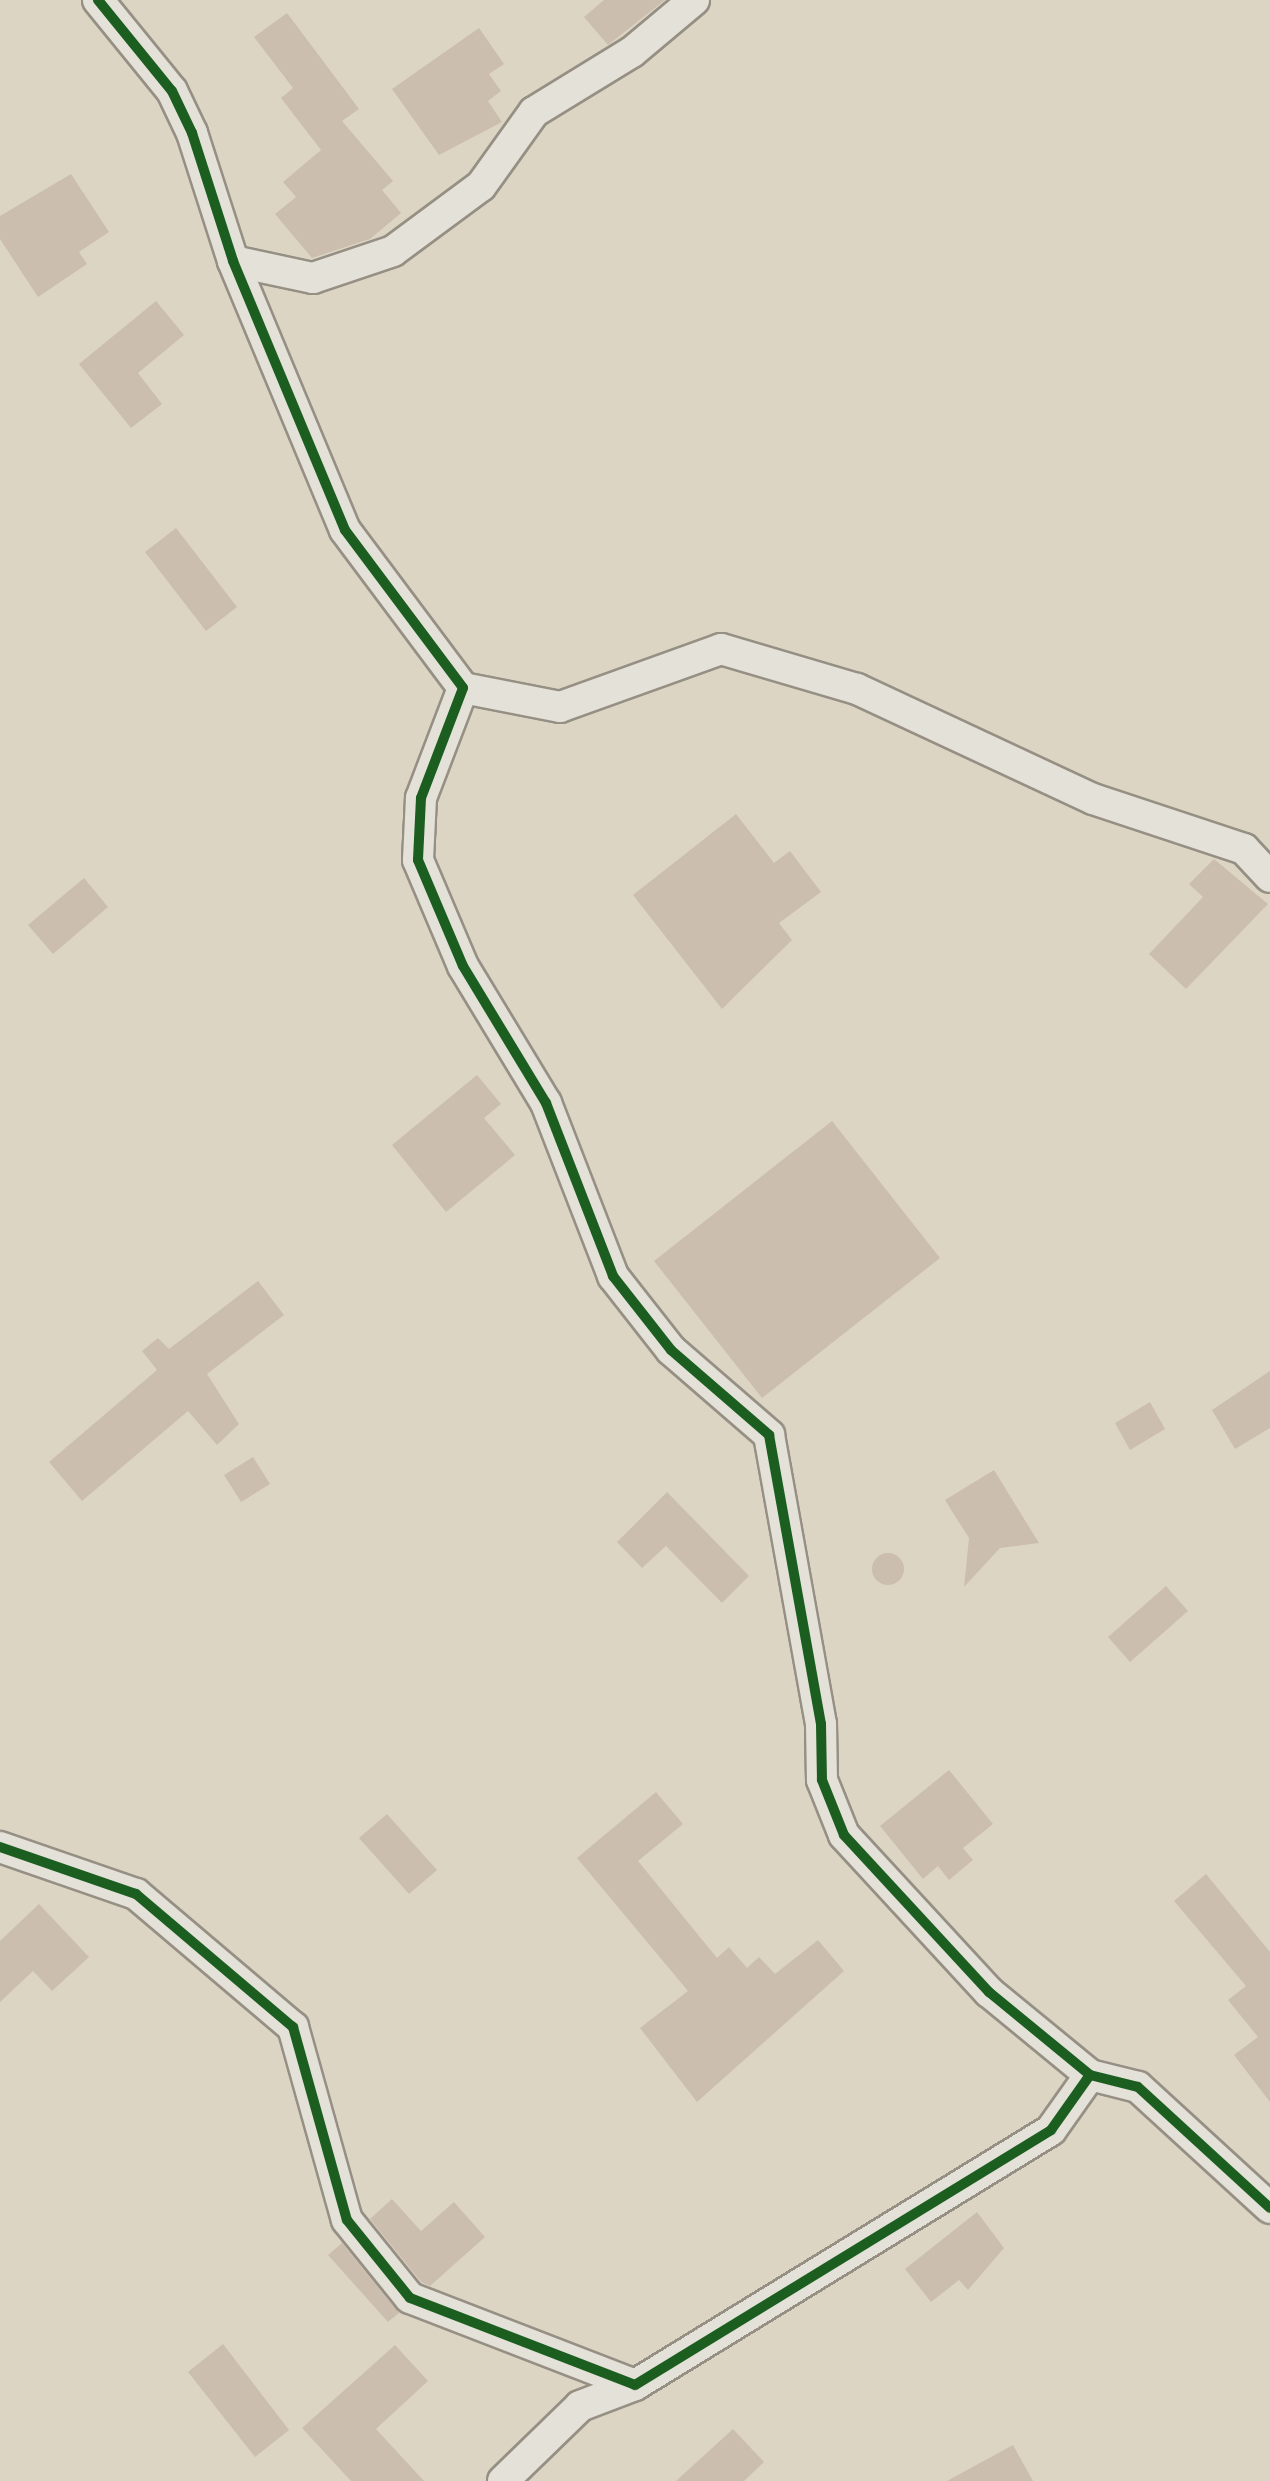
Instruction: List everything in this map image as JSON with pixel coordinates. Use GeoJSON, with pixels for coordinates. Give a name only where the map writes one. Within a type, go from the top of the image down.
{"type":"FeatureCollection","features":[{"type":"Feature","properties":{"kind":"street"},"geometry":{"type":"LineString","coordinates":[[98,0],[172,91],[233,261],[344,530],[463,688],[560,707],[721,649],[857,689],[1093,799],[1244,849],[1270,876]]}},
{"type":"Feature","properties":{"kind":"street"},"geometry":{"type":"LineString","coordinates":[[233,261],[314,278],[393,251],[481,186],[534,112],[694,0]]}},
{"type":"Feature","properties":{"kind":"street"},"geometry":{"type":"LineString","coordinates":[[463,688],[421,798],[418,860],[463,966],[546,1103],[614,1276],[671,1350],[770,1435],[821,1724],[822,1780],[844,1834],[989,1992],[1090,2075],[1138,2087],[1270,2208]]}},
{"type":"Feature","properties":{"kind":"street"},"geometry":{"type":"LineString","coordinates":[[0,1847],[136,1894],[293,2027],[347,2220],[410,2298],[635,2384]]}},
{"type":"Feature","properties":{"kind":"street"},"geometry":{"type":"LineString","coordinates":[[503,2481],[580,2406],[635,2384],[1052,2130],[1090,2075]]}},
{"type":"Feature","properties":{"kind":"building"},"geometry":{"type":"Polygon","coordinates":[[[604,0],[665,0],[608,45],[584,17],[604,0]]]}},
{"type":"Feature","properties":{"kind":"building"},"geometry":{"type":"Polygon","coordinates":[[[287,13],[359,109],[342,121],[393,181],[382,190],[401,213],[370,239],[312,258],[275,214],[296,197],[283,182],[321,150],[281,98],[293,88],[254,37],[287,13]]]}},
{"type":"Feature","properties":{"kind":"building"},"geometry":{"type":"Polygon","coordinates":[[[479,28],[504,64],[489,74],[501,91],[488,101],[502,122],[439,155],[392,89],[479,28]]]}},
{"type":"Feature","properties":{"kind":"building"},"geometry":{"type":"Polygon","coordinates":[[[71,174],[109,232],[79,252],[87,264],[38,297],[0,239],[0,216],[71,174]]]}},
{"type":"Feature","properties":{"kind":"building"},"geometry":{"type":"Polygon","coordinates":[[[156,301],[184,335],[138,373],[162,404],[131,428],[79,364],[156,301]]]}},
{"type":"Feature","properties":{"kind":"building"},"geometry":{"type":"Polygon","coordinates":[[[176,528],[237,607],[206,631],[145,552],[176,528]]]}},
{"type":"Feature","properties":{"kind":"building"},"geometry":{"type":"Polygon","coordinates":[[[736,814],[774,863],[790,851],[821,892],[779,923],[792,940],[722,1009],[633,895],[736,814]]]}},
{"type":"Feature","properties":{"kind":"building"},"geometry":{"type":"Polygon","coordinates":[[[1214,859],[1268,904],[1186,989],[1149,954],[1203,897],[1189,884],[1214,859]]]}},
{"type":"Feature","properties":{"kind":"building"},"geometry":{"type":"Polygon","coordinates":[[[84,878],[108,907],[53,954],[28,925],[84,878]]]}},
{"type":"Feature","properties":{"kind":"building"},"geometry":{"type":"Polygon","coordinates":[[[477,1075],[501,1104],[484,1118],[515,1155],[446,1212],[392,1145],[477,1075]]]}},
{"type":"Feature","properties":{"kind":"building"},"geometry":{"type":"Polygon","coordinates":[[[832,1121],[940,1258],[762,1398],[654,1261],[832,1121]]]}},
{"type":"Feature","properties":{"kind":"building"},"geometry":{"type":"Polygon","coordinates":[[[258,1281],[284,1315],[207,1374],[239,1424],[217,1445],[188,1411],[82,1501],[49,1462],[157,1370],[142,1351],[158,1338],[169,1349],[258,1281]]]}},
{"type":"Feature","properties":{"kind":"building"},"geometry":{"type":"Polygon","coordinates":[[[1270,1371],[1270,1428],[1235,1449],[1212,1410],[1270,1371]]]}},
{"type":"Feature","properties":{"kind":"building"},"geometry":{"type":"Polygon","coordinates":[[[1150,1402],[1165,1429],[1130,1450],[1115,1423],[1150,1402]]]}},
{"type":"Feature","properties":{"kind":"building"},"geometry":{"type":"Polygon","coordinates":[[[253,1457],[270,1484],[241,1502],[224,1475],[253,1457]]]}},
{"type":"Feature","properties":{"kind":"building"},"geometry":{"type":"Polygon","coordinates":[[[994,1470],[1039,1543],[1000,1548],[964,1587],[969,1538],[945,1500],[994,1470]]]}},
{"type":"Feature","properties":{"kind":"building"},"geometry":{"type":"Polygon","coordinates":[[[667,1492],[749,1576],[722,1603],[666,1546],[642,1568],[617,1542],[667,1492]]]}},
{"type":"Feature","properties":{"kind":"building"},"geometry":{"type":"Polygon","coordinates":[[[888,1553],[899,1558],[904,1569],[899,1580],[888,1585],[877,1580],[872,1569],[877,1558],[888,1553]]]}},
{"type":"Feature","properties":{"kind":"building"},"geometry":{"type":"Polygon","coordinates":[[[1166,1586],[1188,1611],[1130,1662],[1108,1637],[1166,1586]]]}},
{"type":"Feature","properties":{"kind":"building"},"geometry":{"type":"Polygon","coordinates":[[[949,1770],[993,1824],[963,1848],[973,1860],[949,1880],[938,1866],[923,1879],[880,1826],[949,1770]]]}},
{"type":"Feature","properties":{"kind":"building"},"geometry":{"type":"Polygon","coordinates":[[[656,1792],[683,1824],[638,1861],[717,1958],[729,1947],[747,1968],[759,1957],[775,1974],[818,1940],[844,1971],[697,2102],[640,2028],[688,1991],[577,1858],[656,1792]]]}},
{"type":"Feature","properties":{"kind":"building"},"geometry":{"type":"Polygon","coordinates":[[[387,1814],[437,1870],[409,1894],[359,1838],[387,1814]]]}},
{"type":"Feature","properties":{"kind":"building"},"geometry":{"type":"Polygon","coordinates":[[[1206,1874],[1270,1952],[1270,2102],[1234,2055],[1258,2037],[1228,2000],[1246,1986],[1174,1901],[1206,1874]]]}},
{"type":"Feature","properties":{"kind":"building"},"geometry":{"type":"Polygon","coordinates":[[[39,1904],[89,1957],[52,1991],[33,1971],[0,2002],[0,1941],[39,1904]]]}},
{"type":"Feature","properties":{"kind":"building"},"geometry":{"type":"Polygon","coordinates":[[[392,2199],[421,2231],[454,2202],[485,2237],[430,2286],[421,2282],[370,2219],[392,2199]]]}},
{"type":"Feature","properties":{"kind":"building"},"geometry":{"type":"Polygon","coordinates":[[[977,2212],[1004,2248],[968,2290],[959,2280],[931,2302],[905,2269],[977,2212]]]}},
{"type":"Feature","properties":{"kind":"building"},"geometry":{"type":"Polygon","coordinates":[[[342,2243],[399,2313],[388,2322],[328,2255],[342,2243]]]}},
{"type":"Feature","properties":{"kind":"building"},"geometry":{"type":"Polygon","coordinates":[[[223,2344],[289,2430],[255,2457],[188,2372],[223,2344]]]}},
{"type":"Feature","properties":{"kind":"building"},"geometry":{"type":"Polygon","coordinates":[[[395,2345],[428,2381],[376,2429],[424,2481],[351,2481],[302,2428],[395,2345]]]}},
{"type":"Feature","properties":{"kind":"building"},"geometry":{"type":"Polygon","coordinates":[[[733,2429],[764,2462],[744,2481],[676,2481],[733,2429]]]}},
{"type":"Feature","properties":{"kind":"building"},"geometry":{"type":"Polygon","coordinates":[[[1013,2445],[1033,2481],[947,2481],[1013,2445]]]}},
{"type":"Feature","properties":{"kind":"cycle path"},"geometry":{"type":"LineString","coordinates":[[98,0],[172,91],[192,133],[233,261],[345,530],[463,688],[421,798],[418,860],[463,966],[546,1103],[613,1276],[671,1350],[769,1435],[821,1724],[822,1780],[844,1835],[989,1992],[1090,2075],[1138,2087],[1270,2208]]}},
{"type":"Feature","properties":{"kind":"cycle path"},"geometry":{"type":"LineString","coordinates":[[0,1847],[136,1894],[293,2027],[347,2220],[410,2298],[635,2385],[1051,2130],[1090,2075]]}}]}
